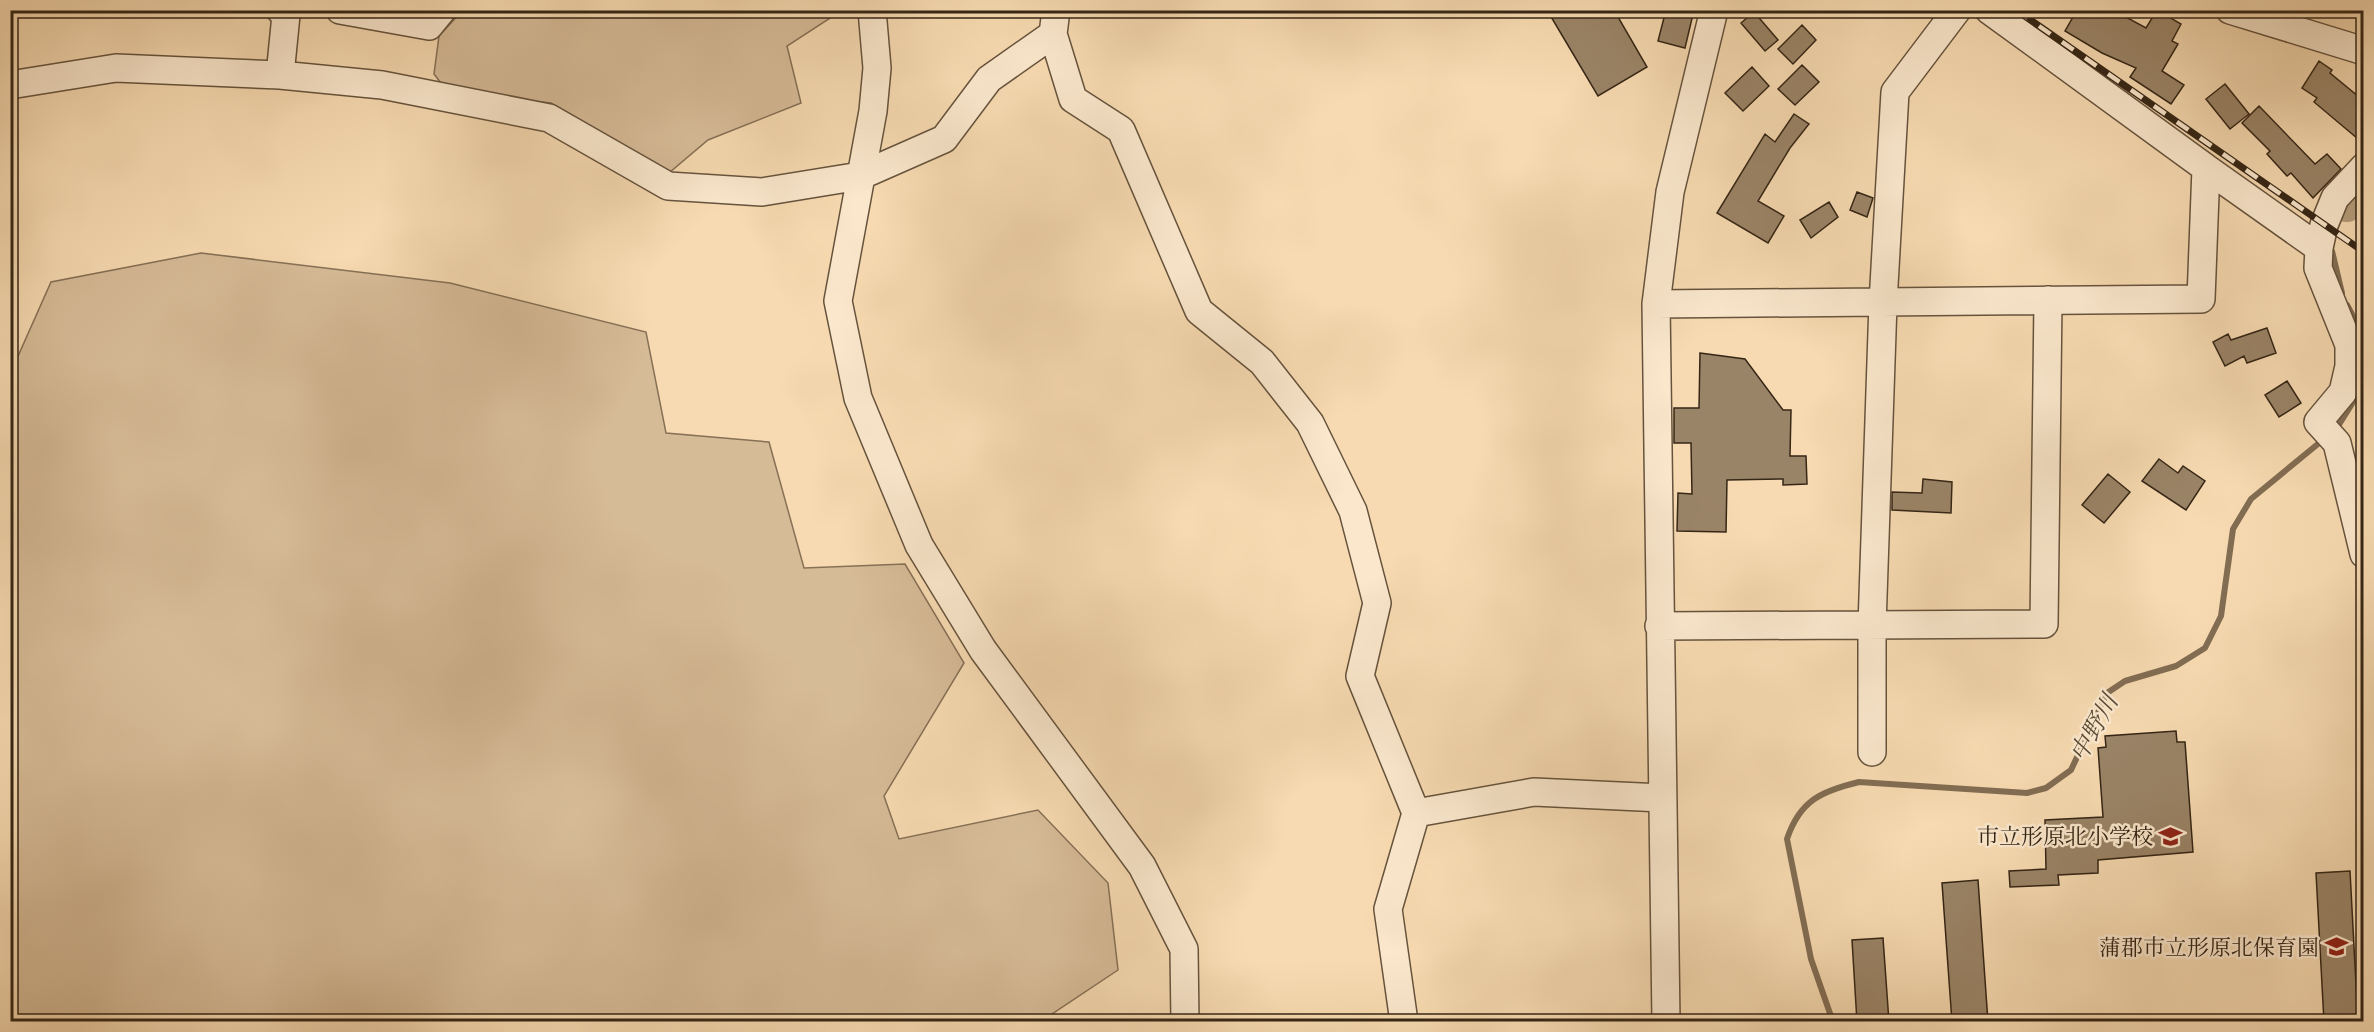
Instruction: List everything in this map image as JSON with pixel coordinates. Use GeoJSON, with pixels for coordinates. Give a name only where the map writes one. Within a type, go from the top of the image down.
{"type":"FeatureCollection","features":[{"type":"Feature","properties":{"kind":"street"},"geometry":{"type":"LineString","coordinates":[[340,10],[429,26],[442,10]]}},
{"type":"Feature","properties":{"kind":"street"},"geometry":{"type":"LineString","coordinates":[[872,10],[877,68],[873,111],[838,301],[858,398],[919,545],[977,640],[1142,866],[1184,949],[1185,1022]]}},
{"type":"Feature","properties":{"kind":"street"},"geometry":{"type":"LineString","coordinates":[[1666,1022],[1656,304],[1670,192],[1714,10]]}},
{"type":"Feature","properties":{"kind":"street"},"geometry":{"type":"LineString","coordinates":[[1872,752],[1872,626],[1883,303],[1895,92],[1957,10]]}},
{"type":"Feature","properties":{"kind":"street"},"geometry":{"type":"LineString","coordinates":[[1989,10],[2319,248]]}},
{"type":"Feature","properties":{"kind":"street"},"geometry":{"type":"LineString","coordinates":[[2230,10],[2364,51]]}},
{"type":"Feature","properties":{"kind":"street"},"geometry":{"type":"LineString","coordinates":[[280,75],[286,12]]}},
{"type":"Feature","properties":{"kind":"street"},"geometry":{"type":"LineString","coordinates":[[10,85],[116,68],[280,75],[382,85],[549,118],[668,186],[762,192],[860,176],[944,139],[989,78],[1054,22],[1072,99],[1121,130],[1199,311],[1262,362],[1310,423],[1353,511],[1377,603],[1360,676],[1416,813],[1388,909],[1404,1022]]}},
{"type":"Feature","properties":{"kind":"street"},"geometry":{"type":"LineString","coordinates":[[2364,167],[2335,198],[2324,225],[2318,268],[2349,345],[2349,366],[2343,392],[2318,422],[2337,443],[2364,554]]}},
{"type":"Feature","properties":{"kind":"street"},"geometry":{"type":"LineString","coordinates":[[1656,304],[2200,299],[2206,168]]}},
{"type":"Feature","properties":{"kind":"street"},"geometry":{"type":"LineString","coordinates":[[1659,626],[2044,624],[2048,300]]}},
{"type":"Feature","properties":{"kind":"street"},"geometry":{"type":"LineString","coordinates":[[1416,813],[1534,792],[1662,798]]}},
{"type":"Feature","properties":{"kind":"shaded area"},"geometry":{"type":"Polygon","coordinates":[[[462,11],[841,11],[787,46],[801,103],[708,140],[670,172],[551,103],[447,91],[434,74],[439,36],[462,11]]]}},
{"type":"Feature","properties":{"kind":"shaded area"},"geometry":{"type":"Polygon","coordinates":[[[201,253],[450,283],[646,332],[666,433],[769,442],[804,568],[905,564],[964,663],[884,796],[899,839],[1038,810],[1108,883],[1118,970],[1040,1022],[11,1021],[11,372],[51,282],[201,253]]]}},
{"type":"Feature","properties":{"kind":"building"},"geometry":{"type":"Polygon","coordinates":[[[1547,10],[1614,10],[1647,67],[1598,96],[1547,10]]]}},
{"type":"Feature","properties":{"kind":"building"},"geometry":{"type":"Polygon","coordinates":[[[1666,10],[1694,10],[1685,48],[1658,41],[1666,10]]]}},
{"type":"Feature","properties":{"kind":"building"},"geometry":{"type":"Polygon","coordinates":[[[2077,10],[2113,10],[2146,28],[2157,10],[2181,24],[2172,41],[2178,44],[2162,71],[2184,85],[2171,104],[2130,77],[2136,68],[2102,53],[2065,31],[2077,10]]]}},
{"type":"Feature","properties":{"kind":"building"},"geometry":{"type":"Polygon","coordinates":[[[1754,12],[1778,40],[1765,51],[1741,23],[1754,12]]]}},
{"type":"Feature","properties":{"kind":"building"},"geometry":{"type":"Polygon","coordinates":[[[1802,25],[1816,40],[1793,64],[1778,49],[1802,25]]]}},
{"type":"Feature","properties":{"kind":"building"},"geometry":{"type":"Polygon","coordinates":[[[2319,61],[2332,70],[2330,73],[2364,101],[2364,144],[2314,102],[2317,98],[2302,88],[2319,61]]]}},
{"type":"Feature","properties":{"kind":"building"},"geometry":{"type":"Polygon","coordinates":[[[1802,65],[1819,82],[1795,105],[1778,89],[1802,65]]]}},
{"type":"Feature","properties":{"kind":"building"},"geometry":{"type":"Polygon","coordinates":[[[1752,67],[1769,86],[1743,111],[1725,93],[1752,67]]]}},
{"type":"Feature","properties":{"kind":"building"},"geometry":{"type":"Polygon","coordinates":[[[2225,84],[2249,114],[2230,129],[2206,99],[2225,84]]]}},
{"type":"Feature","properties":{"kind":"building"},"geometry":{"type":"Polygon","coordinates":[[[2259,106],[2315,164],[2327,154],[2341,169],[2313,198],[2291,173],[2287,176],[2267,154],[2270,151],[2242,123],[2259,106]]]}},
{"type":"Feature","properties":{"kind":"building"},"geometry":{"type":"Polygon","coordinates":[[[1794,114],[1809,124],[1790,148],[1758,201],[1784,216],[1768,243],[1717,213],[1765,134],[1775,142],[1794,114]]]}},
{"type":"Feature","properties":{"kind":"building"},"geometry":{"type":"Polygon","coordinates":[[[1857,192],[1873,198],[1867,217],[1850,210],[1857,192]]]}},
{"type":"Feature","properties":{"kind":"building"},"geometry":{"type":"Polygon","coordinates":[[[1829,202],[1838,217],[1811,238],[1800,220],[1829,202]]]}},
{"type":"Feature","properties":{"kind":"building"},"geometry":{"type":"Polygon","coordinates":[[[2267,328],[2276,353],[2247,363],[2244,356],[2225,366],[2213,342],[2228,334],[2231,340],[2267,328]]]}},
{"type":"Feature","properties":{"kind":"building"},"geometry":{"type":"Polygon","coordinates":[[[1700,353],[1745,359],[1783,410],[1791,410],[1790,456],[1806,456],[1807,484],[1783,485],[1783,479],[1727,480],[1726,532],[1677,531],[1678,493],[1692,494],[1691,443],[1674,443],[1674,408],[1699,408],[1700,353]]]}},
{"type":"Feature","properties":{"kind":"building"},"geometry":{"type":"Polygon","coordinates":[[[2287,381],[2301,403],[2279,417],[2265,395],[2287,381]]]}},
{"type":"Feature","properties":{"kind":"building"},"geometry":{"type":"Polygon","coordinates":[[[2159,459],[2178,473],[2183,466],[2205,481],[2186,510],[2142,481],[2159,459]]]}},
{"type":"Feature","properties":{"kind":"building"},"geometry":{"type":"Polygon","coordinates":[[[2108,474],[2130,492],[2104,523],[2082,505],[2108,474]]]}},
{"type":"Feature","properties":{"kind":"building"},"geometry":{"type":"Polygon","coordinates":[[[1923,479],[1952,482],[1951,513],[1892,510],[1892,492],[1922,493],[1923,479]]]}},
{"type":"Feature","properties":{"kind":"building"},"geometry":{"type":"Polygon","coordinates":[[[2176,731],[2177,742],[2185,742],[2193,852],[2098,860],[2098,873],[2058,875],[2059,885],[2010,887],[2009,871],[2046,869],[2045,820],[2103,817],[2098,748],[2106,747],[2105,736],[2176,731]]]}},
{"type":"Feature","properties":{"kind":"building","name":"蒲郡市立形原北保育園"},"geometry":{"type":"Polygon","coordinates":[[[2350,871],[2358,1022],[2324,1022],[2316,873],[2350,871]]]}},
{"type":"Feature","properties":{"kind":"building"},"geometry":{"type":"Polygon","coordinates":[[[1978,880],[1988,1022],[1952,1022],[1942,883],[1978,880]]]}},
{"type":"Feature","properties":{"kind":"building"},"geometry":{"type":"Polygon","coordinates":[[[1883,938],[1889,1022],[1857,1022],[1852,940],[1883,938]]]}},
{"type":"Feature","properties":{"kind":"waterway","name":"中野川"},"geometry":{"type":"LineString","coordinates":[[2347,204],[2364,188]]}},
{"type":"Feature","properties":{"kind":"waterway","name":"中野川"},"geometry":{"type":"LineString","coordinates":[[2332,251],[2342,293]]}},
{"type":"Feature","properties":{"kind":"waterway","name":"中野川"},"geometry":{"type":"LineString","coordinates":[[2347,305],[2360,329],[2364,358]]}},
{"type":"Feature","properties":{"kind":"waterway","name":"中野川"},"geometry":{"type":"LineString","coordinates":[[2335,431],[2355,399],[2364,367]]}},
{"type":"Feature","properties":{"kind":"waterway","name":"中野川"},"geometry":{"type":"LineString","coordinates":[[1833,1022],[1811,959],[1787,839],[1792,826],[1806,806],[1814,799],[1834,789],[1859,782],[2027,793],[2046,788],[2071,770],[2107,693],[2125,681],[2176,666],[2205,648],[2221,616],[2233,529],[2251,499],[2324,439]]}},
{"type":"Feature","properties":{"kind":"railway"},"geometry":{"type":"LineString","coordinates":[[2016,10],[2364,252]]}},
{"type":"Feature","properties":{"kind":"place","name":"市立形原北小学校"},"geometry":{"type":"Point","coordinates":[2171,836]}},
{"type":"Feature","properties":{"kind":"place","name":"蒲郡市立形原北保育園"},"geometry":{"type":"Point","coordinates":[2337,947]}}]}
